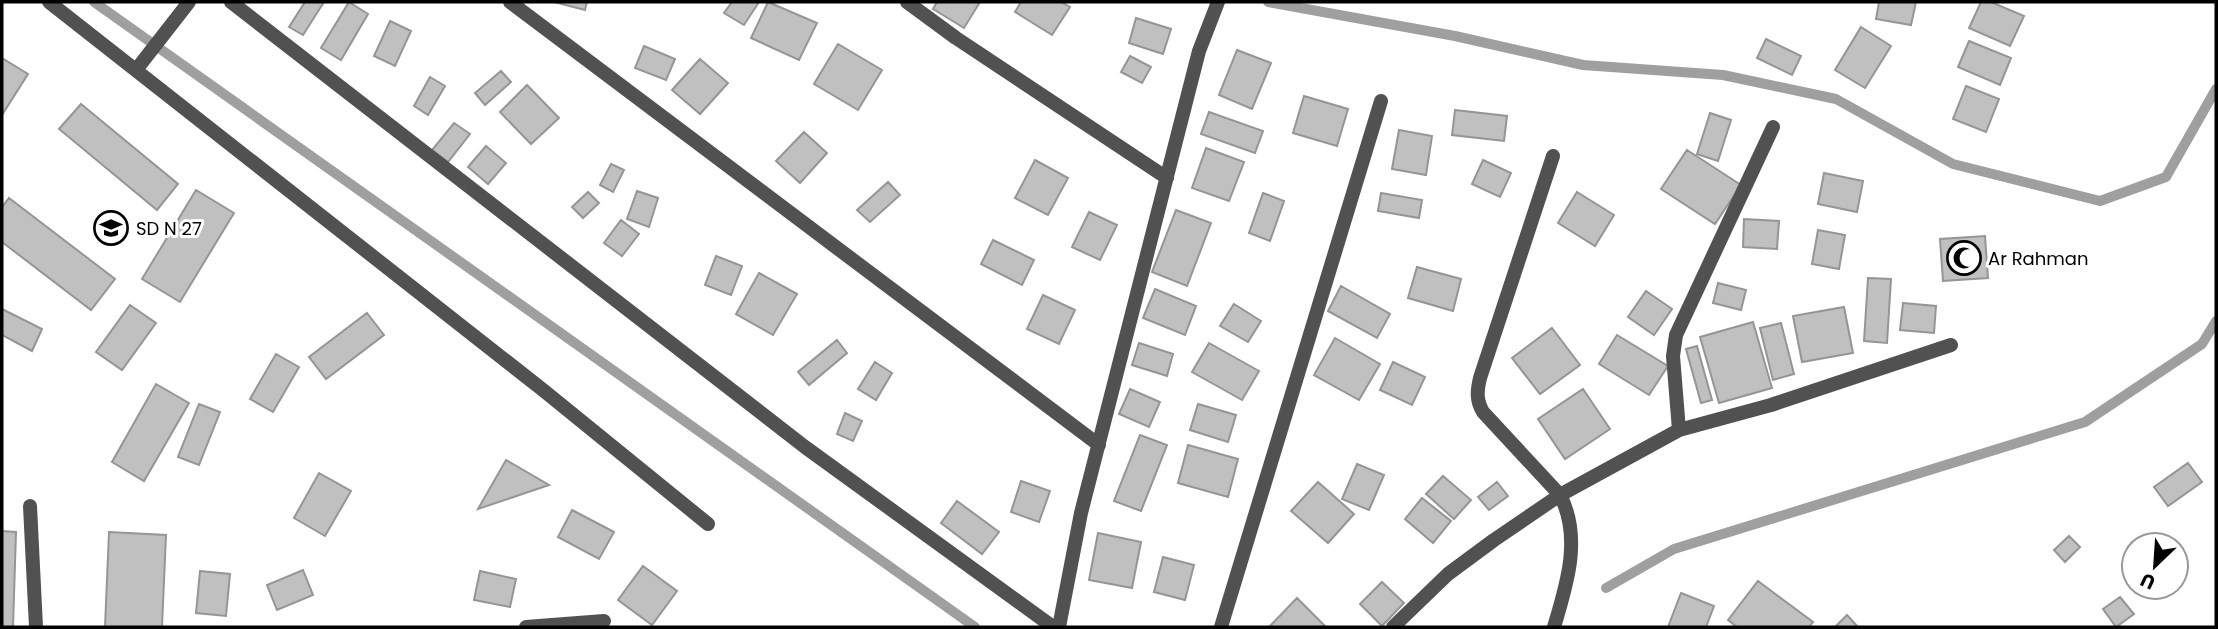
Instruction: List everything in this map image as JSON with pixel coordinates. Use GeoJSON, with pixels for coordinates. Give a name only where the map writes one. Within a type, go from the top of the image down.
{"type":"FeatureCollection","features":[{"type":"Feature","properties":{"kind":"street"},"geometry":{"type":"LineString","coordinates":[[50,2],[543,390],[708,524]]}},
{"type":"Feature","properties":{"kind":"street"},"geometry":{"type":"LineString","coordinates":[[136,70],[188,2]]}},
{"type":"Feature","properties":{"kind":"street"},"geometry":{"type":"LineString","coordinates":[[231,2],[805,447],[1053,627]]}},
{"type":"Feature","properties":{"kind":"street"},"geometry":{"type":"LineString","coordinates":[[510,2],[1099,444]]}},
{"type":"Feature","properties":{"kind":"street"},"geometry":{"type":"LineString","coordinates":[[907,2],[956,38],[1167,178]]}},
{"type":"Feature","properties":{"kind":"street"},"geometry":{"type":"LineString","coordinates":[[1059,627],[1081,513],[1199,51],[1218,2]]}},
{"type":"Feature","properties":{"kind":"street"},"geometry":{"type":"LineString","coordinates":[[1221,627],[1381,101]]}},
{"type":"Feature","properties":{"kind":"street"},"geometry":{"type":"LineString","coordinates":[[1679,430],[1673,356],[1676,335],[1773,127]]}},
{"type":"Feature","properties":{"kind":"street"},"geometry":{"type":"LineString","coordinates":[[1553,156],[1477,393],[1483,412],[1560,495],[1567,509],[1572,530],[1570,565],[1554,627]]}},
{"type":"Feature","properties":{"kind":"street"},"geometry":{"type":"LineString","coordinates":[[1393,627],[1447,574],[1560,495],[1679,430],[1770,405],[1951,345]]}},
{"type":"Feature","properties":{"kind":"street"},"geometry":{"type":"LineString","coordinates":[[30,506],[36,627]]}},
{"type":"Feature","properties":{"kind":"street"},"geometry":{"type":"LineString","coordinates":[[526,627],[604,621]]}},
{"type":"Feature","properties":{"kind":"building"},"geometry":{"type":"Polygon","coordinates":[[[305,2],[324,2],[303,35],[289,27],[305,2]]]}},
{"type":"Feature","properties":{"kind":"building"},"geometry":{"type":"Polygon","coordinates":[[[349,2],[368,14],[341,60],[321,48],[349,2]]]}},
{"type":"Feature","properties":{"kind":"building"},"geometry":{"type":"Polygon","coordinates":[[[554,2],[587,2],[585,10],[554,2]]]}},
{"type":"Feature","properties":{"kind":"building"},"geometry":{"type":"Polygon","coordinates":[[[732,2],[759,2],[744,25],[724,13],[732,2]]]}},
{"type":"Feature","properties":{"kind":"building"},"geometry":{"type":"Polygon","coordinates":[[[768,2],[817,23],[799,60],[751,38],[768,2]]]}},
{"type":"Feature","properties":{"kind":"building"},"geometry":{"type":"Polygon","coordinates":[[[937,2],[980,2],[964,28],[933,9],[937,2]]]}},
{"type":"Feature","properties":{"kind":"building"},"geometry":{"type":"Polygon","coordinates":[[[1021,2],[1061,2],[1070,7],[1052,35],[1015,12],[1021,2]]]}},
{"type":"Feature","properties":{"kind":"building"},"geometry":{"type":"Polygon","coordinates":[[[1879,2],[1916,2],[1911,25],[1876,19],[1879,2]]]}},
{"type":"Feature","properties":{"kind":"building"},"geometry":{"type":"Polygon","coordinates":[[[1981,2],[1991,2],[2024,16],[2010,46],[1969,28],[1981,2]]]}},
{"type":"Feature","properties":{"kind":"building"},"geometry":{"type":"Polygon","coordinates":[[[1136,18],[1171,29],[1163,54],[1129,43],[1136,18]]]}},
{"type":"Feature","properties":{"kind":"building"},"geometry":{"type":"Polygon","coordinates":[[[390,21],[411,31],[395,66],[374,56],[390,21]]]}},
{"type":"Feature","properties":{"kind":"building"},"geometry":{"type":"Polygon","coordinates":[[[1861,27],[1891,46],[1865,88],[1835,70],[1861,27]]]}},
{"type":"Feature","properties":{"kind":"building"},"geometry":{"type":"Polygon","coordinates":[[[1766,39],[1801,56],[1792,75],[1757,58],[1766,39]]]}},
{"type":"Feature","properties":{"kind":"building"},"geometry":{"type":"Polygon","coordinates":[[[1969,41],[2011,58],[2000,85],[1958,67],[1969,41]]]}},
{"type":"Feature","properties":{"kind":"building"},"geometry":{"type":"Polygon","coordinates":[[[838,44],[882,70],[858,110],[814,84],[838,44]]]}},
{"type":"Feature","properties":{"kind":"building"},"geometry":{"type":"Polygon","coordinates":[[[644,46],[675,59],[666,80],[635,68],[644,46]]]}},
{"type":"Feature","properties":{"kind":"building"},"geometry":{"type":"Polygon","coordinates":[[[1237,50],[1271,63],[1252,109],[1219,95],[1237,50]]]}},
{"type":"Feature","properties":{"kind":"building"},"geometry":{"type":"Polygon","coordinates":[[[1130,56],[1151,67],[1142,83],[1121,72],[1130,56]]]}},
{"type":"Feature","properties":{"kind":"building"},"geometry":{"type":"Polygon","coordinates":[[[2,58],[28,74],[2,115],[2,58]]]}},
{"type":"Feature","properties":{"kind":"building"},"geometry":{"type":"Polygon","coordinates":[[[700,59],[728,83],[700,114],[672,90],[700,59]]]}},
{"type":"Feature","properties":{"kind":"building"},"geometry":{"type":"Polygon","coordinates":[[[501,71],[511,82],[485,105],[475,93],[501,71]]]}},
{"type":"Feature","properties":{"kind":"building"},"geometry":{"type":"Polygon","coordinates":[[[430,77],[445,86],[428,115],[414,106],[430,77]]]}},
{"type":"Feature","properties":{"kind":"building"},"geometry":{"type":"Polygon","coordinates":[[[527,85],[559,118],[531,144],[500,112],[527,85]]]}},
{"type":"Feature","properties":{"kind":"building"},"geometry":{"type":"Polygon","coordinates":[[[1966,86],[1999,99],[1986,132],[1953,119],[1966,86]]]}},
{"type":"Feature","properties":{"kind":"building"},"geometry":{"type":"Polygon","coordinates":[[[1304,96],[1348,109],[1337,146],[1293,133],[1304,96]]]}},
{"type":"Feature","properties":{"kind":"building"},"geometry":{"type":"Polygon","coordinates":[[[81,104],[178,184],[157,210],[59,129],[81,104]]]}},
{"type":"Feature","properties":{"kind":"building"},"geometry":{"type":"Polygon","coordinates":[[[1455,110],[1507,116],[1504,141],[1452,135],[1455,110]]]}},
{"type":"Feature","properties":{"kind":"building"},"geometry":{"type":"Polygon","coordinates":[[[1209,112],[1263,131],[1255,153],[1201,134],[1209,112]]]}},
{"type":"Feature","properties":{"kind":"building"},"geometry":{"type":"Polygon","coordinates":[[[1710,113],[1731,120],[1718,161],[1697,154],[1710,113]]]}},
{"type":"Feature","properties":{"kind":"building"},"geometry":{"type":"Polygon","coordinates":[[[454,123],[470,134],[448,162],[432,150],[454,123]]]}},
{"type":"Feature","properties":{"kind":"building"},"geometry":{"type":"Polygon","coordinates":[[[1399,130],[1432,136],[1426,175],[1392,169],[1399,130]]]}},
{"type":"Feature","properties":{"kind":"building"},"geometry":{"type":"Polygon","coordinates":[[[804,132],[827,153],[800,183],[776,161],[804,132]]]}},
{"type":"Feature","properties":{"kind":"building"},"geometry":{"type":"Polygon","coordinates":[[[486,146],[506,163],[488,184],[468,167],[486,146]]]}},
{"type":"Feature","properties":{"kind":"building"},"geometry":{"type":"Polygon","coordinates":[[[1206,148],[1244,162],[1229,201],[1192,188],[1206,148]]]}},
{"type":"Feature","properties":{"kind":"building"},"geometry":{"type":"Polygon","coordinates":[[[1687,150],[1741,185],[1715,224],[1661,189],[1687,150]]]}},
{"type":"Feature","properties":{"kind":"building"},"geometry":{"type":"Polygon","coordinates":[[[1035,160],[1068,178],[1048,215],[1015,198],[1035,160]]]}},
{"type":"Feature","properties":{"kind":"building"},"geometry":{"type":"Polygon","coordinates":[[[1483,160],[1511,173],[1500,197],[1472,184],[1483,160]]]}},
{"type":"Feature","properties":{"kind":"building"},"geometry":{"type":"Polygon","coordinates":[[[611,164],[624,170],[613,192],[600,185],[611,164]]]}},
{"type":"Feature","properties":{"kind":"building"},"geometry":{"type":"Polygon","coordinates":[[[1824,173],[1863,181],[1857,212],[1818,204],[1824,173]]]}},
{"type":"Feature","properties":{"kind":"building"},"geometry":{"type":"Polygon","coordinates":[[[888,182],[900,195],[870,222],[857,210],[888,182]]]}},
{"type":"Feature","properties":{"kind":"building"},"geometry":{"type":"Polygon","coordinates":[[[196,190],[234,213],[180,302],[142,279],[196,190]]]}},
{"type":"Feature","properties":{"kind":"building"},"geometry":{"type":"Polygon","coordinates":[[[637,191],[658,198],[649,227],[627,219],[637,191]]]}},
{"type":"Feature","properties":{"kind":"building"},"geometry":{"type":"Polygon","coordinates":[[[588,192],[599,203],[583,218],[572,207],[588,192]]]}},
{"type":"Feature","properties":{"kind":"building"},"geometry":{"type":"Polygon","coordinates":[[[1577,192],[1614,215],[1595,246],[1558,223],[1577,192]]]}},
{"type":"Feature","properties":{"kind":"building"},"geometry":{"type":"Polygon","coordinates":[[[1263,193],[1284,201],[1270,241],[1249,233],[1263,193]]]}},
{"type":"Feature","properties":{"kind":"building"},"geometry":{"type":"Polygon","coordinates":[[[1381,193],[1422,200],[1419,218],[1378,211],[1381,193]]]}},
{"type":"Feature","properties":{"kind":"building"},"geometry":{"type":"Polygon","coordinates":[[[9,198],[115,279],[91,310],[2,242],[2,207],[9,198]]]}},
{"type":"Feature","properties":{"kind":"building"},"geometry":{"type":"Polygon","coordinates":[[[1176,210],[1211,223],[1187,286],[1152,272],[1176,210]]]}},
{"type":"Feature","properties":{"kind":"building"},"geometry":{"type":"Polygon","coordinates":[[[1089,212],[1117,225],[1100,260],[1072,247],[1089,212]]]}},
{"type":"Feature","properties":{"kind":"building"},"geometry":{"type":"Polygon","coordinates":[[[1744,219],[1779,221],[1777,249],[1743,247],[1744,219]]]}},
{"type":"Feature","properties":{"kind":"building"},"geometry":{"type":"Polygon","coordinates":[[[621,220],[639,234],[622,256],[604,243],[621,220]]]}},
{"type":"Feature","properties":{"kind":"building"},"geometry":{"type":"Polygon","coordinates":[[[1818,230],[1845,235],[1839,269],[1812,264],[1818,230]]]}},
{"type":"Feature","properties":{"kind":"building","name":"Ar Rahman"},"geometry":{"type":"Polygon","coordinates":[[[1985,236],[1988,278],[1943,281],[1940,239],[1985,236]]]}},
{"type":"Feature","properties":{"kind":"building"},"geometry":{"type":"Polygon","coordinates":[[[993,240],[1034,260],[1022,285],[981,264],[993,240]]]}},
{"type":"Feature","properties":{"kind":"building"},"geometry":{"type":"Polygon","coordinates":[[[716,256],[742,266],[731,295],[705,285],[716,256]]]}},
{"type":"Feature","properties":{"kind":"building"},"geometry":{"type":"Polygon","coordinates":[[[1417,267],[1461,279],[1453,311],[1408,298],[1417,267]]]}},
{"type":"Feature","properties":{"kind":"building"},"geometry":{"type":"Polygon","coordinates":[[[759,273],[797,294],[773,335],[736,314],[759,273]]]}},
{"type":"Feature","properties":{"kind":"building"},"geometry":{"type":"Polygon","coordinates":[[[1868,278],[1891,279],[1887,343],[1864,341],[1868,278]]]}},
{"type":"Feature","properties":{"kind":"building"},"geometry":{"type":"Polygon","coordinates":[[[1718,283],[1746,290],[1741,310],[1713,303],[1718,283]]]}},
{"type":"Feature","properties":{"kind":"building"},"geometry":{"type":"Polygon","coordinates":[[[1341,286],[1390,314],[1377,338],[1328,311],[1341,286]]]}},
{"type":"Feature","properties":{"kind":"building"},"geometry":{"type":"Polygon","coordinates":[[[1155,289],[1196,306],[1185,335],[1143,318],[1155,289]]]}},
{"type":"Feature","properties":{"kind":"building"},"geometry":{"type":"Polygon","coordinates":[[[1646,291],[1672,309],[1654,335],[1628,317],[1646,291]]]}},
{"type":"Feature","properties":{"kind":"building"},"geometry":{"type":"Polygon","coordinates":[[[1043,295],[1075,310],[1059,344],[1027,329],[1043,295]]]}},
{"type":"Feature","properties":{"kind":"building"},"geometry":{"type":"Polygon","coordinates":[[[1903,303],[1936,306],[1934,333],[1900,330],[1903,303]]]}},
{"type":"Feature","properties":{"kind":"building"},"geometry":{"type":"Polygon","coordinates":[[[1234,304],[1261,321],[1248,342],[1220,326],[1234,304]]]}},
{"type":"Feature","properties":{"kind":"building"},"geometry":{"type":"Polygon","coordinates":[[[130,305],[156,323],[122,370],[96,352],[130,305]]]}},
{"type":"Feature","properties":{"kind":"building"},"geometry":{"type":"Polygon","coordinates":[[[1844,307],[1853,353],[1802,362],[1793,316],[1844,307]]]}},
{"type":"Feature","properties":{"kind":"building"},"geometry":{"type":"Polygon","coordinates":[[[2,309],[42,329],[32,351],[2,335],[2,309]]]}},
{"type":"Feature","properties":{"kind":"building"},"geometry":{"type":"Polygon","coordinates":[[[367,313],[384,335],[326,379],[309,357],[367,313]]]}},
{"type":"Feature","properties":{"kind":"building"},"geometry":{"type":"Polygon","coordinates":[[[1753,322],[1772,388],[1719,403],[1700,337],[1753,322]]]}},
{"type":"Feature","properties":{"kind":"building"},"geometry":{"type":"Polygon","coordinates":[[[1781,323],[1794,374],[1773,380],[1760,328],[1781,323]]]}},
{"type":"Feature","properties":{"kind":"building"},"geometry":{"type":"Polygon","coordinates":[[[1552,328],[1580,365],[1540,394],[1512,358],[1552,328]]]}},
{"type":"Feature","properties":{"kind":"building"},"geometry":{"type":"Polygon","coordinates":[[[1617,335],[1668,366],[1649,395],[1599,364],[1617,335]]]}},
{"type":"Feature","properties":{"kind":"building"},"geometry":{"type":"Polygon","coordinates":[[[1335,338],[1380,364],[1359,400],[1314,375],[1335,338]]]}},
{"type":"Feature","properties":{"kind":"building"},"geometry":{"type":"Polygon","coordinates":[[[837,340],[847,353],[809,385],[798,372],[837,340]]]}},
{"type":"Feature","properties":{"kind":"building"},"geometry":{"type":"Polygon","coordinates":[[[1139,343],[1173,354],[1167,376],[1132,365],[1139,343]]]}},
{"type":"Feature","properties":{"kind":"building"},"geometry":{"type":"Polygon","coordinates":[[[1209,343],[1259,371],[1242,400],[1192,372],[1209,343]]]}},
{"type":"Feature","properties":{"kind":"building"},"geometry":{"type":"Polygon","coordinates":[[[1697,346],[1712,400],[1701,403],[1686,349],[1697,346]]]}},
{"type":"Feature","properties":{"kind":"building"},"geometry":{"type":"Polygon","coordinates":[[[276,354],[299,367],[273,412],[250,399],[276,354]]]}},
{"type":"Feature","properties":{"kind":"building"},"geometry":{"type":"Polygon","coordinates":[[[875,362],[892,373],[876,400],[858,389],[875,362]]]}},
{"type":"Feature","properties":{"kind":"building"},"geometry":{"type":"Polygon","coordinates":[[[1393,362],[1425,377],[1412,405],[1380,390],[1393,362]]]}},
{"type":"Feature","properties":{"kind":"building"},"geometry":{"type":"Polygon","coordinates":[[[156,384],[189,403],[144,481],[112,462],[156,384]]]}},
{"type":"Feature","properties":{"kind":"building"},"geometry":{"type":"Polygon","coordinates":[[[1130,389],[1160,402],[1149,427],[1119,414],[1130,389]]]}},
{"type":"Feature","properties":{"kind":"building"},"geometry":{"type":"Polygon","coordinates":[[[1583,389],[1610,429],[1565,459],[1538,419],[1583,389]]]}},
{"type":"Feature","properties":{"kind":"building"},"geometry":{"type":"Polygon","coordinates":[[[199,404],[220,412],[199,465],[178,457],[199,404]]]}},
{"type":"Feature","properties":{"kind":"building"},"geometry":{"type":"Polygon","coordinates":[[[1198,404],[1236,415],[1228,442],[1190,430],[1198,404]]]}},
{"type":"Feature","properties":{"kind":"building"},"geometry":{"type":"Polygon","coordinates":[[[845,413],[862,421],[853,441],[837,434],[845,413]]]}},
{"type":"Feature","properties":{"kind":"building"},"geometry":{"type":"Polygon","coordinates":[[[1140,435],[1167,445],[1141,511],[1114,501],[1140,435]]]}},
{"type":"Feature","properties":{"kind":"building"},"geometry":{"type":"Polygon","coordinates":[[[1188,445],[1238,459],[1228,497],[1178,483],[1188,445]]]}},
{"type":"Feature","properties":{"kind":"building"},"geometry":{"type":"Polygon","coordinates":[[[506,460],[549,485],[478,509],[506,460]]]}},
{"type":"Feature","properties":{"kind":"building"},"geometry":{"type":"Polygon","coordinates":[[[2188,463],[2202,482],[2168,506],[2154,487],[2188,463]]]}},
{"type":"Feature","properties":{"kind":"building"},"geometry":{"type":"Polygon","coordinates":[[[1357,464],[1384,475],[1369,510],[1342,499],[1357,464]]]}},
{"type":"Feature","properties":{"kind":"building"},"geometry":{"type":"Polygon","coordinates":[[[319,473],[351,491],[325,536],[294,518],[319,473]]]}},
{"type":"Feature","properties":{"kind":"building"},"geometry":{"type":"Polygon","coordinates":[[[1443,476],[1471,500],[1454,519],[1426,494],[1443,476]]]}},
{"type":"Feature","properties":{"kind":"building"},"geometry":{"type":"Polygon","coordinates":[[[1021,481],[1050,491],[1039,522],[1011,512],[1021,481]]]}},
{"type":"Feature","properties":{"kind":"building"},"geometry":{"type":"Polygon","coordinates":[[[1318,482],[1354,514],[1328,543],[1291,511],[1318,482]]]}},
{"type":"Feature","properties":{"kind":"building"},"geometry":{"type":"Polygon","coordinates":[[[1497,482],[1508,496],[1489,510],[1478,497],[1497,482]]]}},
{"type":"Feature","properties":{"kind":"building"},"geometry":{"type":"Polygon","coordinates":[[[1422,498],[1451,521],[1433,543],[1405,519],[1422,498]]]}},
{"type":"Feature","properties":{"kind":"building"},"geometry":{"type":"Polygon","coordinates":[[[957,501],[999,532],[982,554],[941,523],[957,501]]]}},
{"type":"Feature","properties":{"kind":"building"},"geometry":{"type":"Polygon","coordinates":[[[572,510],[614,532],[599,559],[558,537],[572,510]]]}},
{"type":"Feature","properties":{"kind":"building"},"geometry":{"type":"Polygon","coordinates":[[[2,531],[16,532],[13,627],[2,627],[2,531]]]}},
{"type":"Feature","properties":{"kind":"building"},"geometry":{"type":"Polygon","coordinates":[[[109,532],[166,535],[162,627],[105,627],[109,532]]]}},
{"type":"Feature","properties":{"kind":"building"},"geometry":{"type":"Polygon","coordinates":[[[1098,533],[1141,542],[1132,588],[1089,580],[1098,533]]]}},
{"type":"Feature","properties":{"kind":"building"},"geometry":{"type":"Polygon","coordinates":[[[2069,536],[2080,547],[2065,562],[2054,550],[2069,536]]]}},
{"type":"Feature","properties":{"kind":"building"},"geometry":{"type":"Polygon","coordinates":[[[1163,557],[1194,565],[1185,600],[1154,592],[1163,557]]]}},
{"type":"Feature","properties":{"kind":"building"},"geometry":{"type":"Polygon","coordinates":[[[643,566],[677,591],[652,625],[618,600],[643,566]]]}},
{"type":"Feature","properties":{"kind":"building"},"geometry":{"type":"Polygon","coordinates":[[[303,570],[313,595],[277,610],[267,585],[303,570]]]}},
{"type":"Feature","properties":{"kind":"building"},"geometry":{"type":"Polygon","coordinates":[[[200,571],[230,574],[226,616],[196,613],[200,571]]]}},
{"type":"Feature","properties":{"kind":"building"},"geometry":{"type":"Polygon","coordinates":[[[480,571],[516,579],[510,607],[474,600],[480,571]]]}},
{"type":"Feature","properties":{"kind":"building"},"geometry":{"type":"Polygon","coordinates":[[[1758,581],[1813,622],[1809,627],[1737,627],[1728,620],[1758,581]]]}},
{"type":"Feature","properties":{"kind":"building"},"geometry":{"type":"Polygon","coordinates":[[[1382,582],[1404,603],[1382,626],[1360,604],[1382,582]]]}},
{"type":"Feature","properties":{"kind":"building"},"geometry":{"type":"Polygon","coordinates":[[[1681,593],[1714,606],[1706,627],[1668,627],[1681,593]]]}},
{"type":"Feature","properties":{"kind":"building"},"geometry":{"type":"Polygon","coordinates":[[[2120,597],[2120,601],[2123,601],[2134,614],[2116,627],[2103,609],[2120,597]]]}},
{"type":"Feature","properties":{"kind":"building"},"geometry":{"type":"Polygon","coordinates":[[[1297,598],[1326,627],[1269,627],[1297,598]]]}},
{"type":"Feature","properties":{"kind":"building"},"geometry":{"type":"Polygon","coordinates":[[[1847,615],[1858,627],[1835,627],[1847,615]]]}},
{"type":"Feature","properties":{"kind":"waterway"},"geometry":{"type":"LineString","coordinates":[[94,2],[975,627]]}},
{"type":"Feature","properties":{"kind":"waterway"},"geometry":{"type":"LineString","coordinates":[[1268,2],[1455,36],[1583,65],[1723,75],[1836,99],[1953,164],[2100,201],[2166,177],[2216,89]]}},
{"type":"Feature","properties":{"kind":"waterway"},"geometry":{"type":"LineString","coordinates":[[1606,588],[1674,549],[2085,422],[2202,344],[2216,321]]}},
{"type":"Feature","properties":{"kind":"place","name":"SD N 27"},"geometry":{"type":"Point","coordinates":[111,228]}},
{"type":"Feature","properties":{"kind":"place","name":"Ar Rahman"},"geometry":{"type":"Point","coordinates":[1964,258]}}]}
